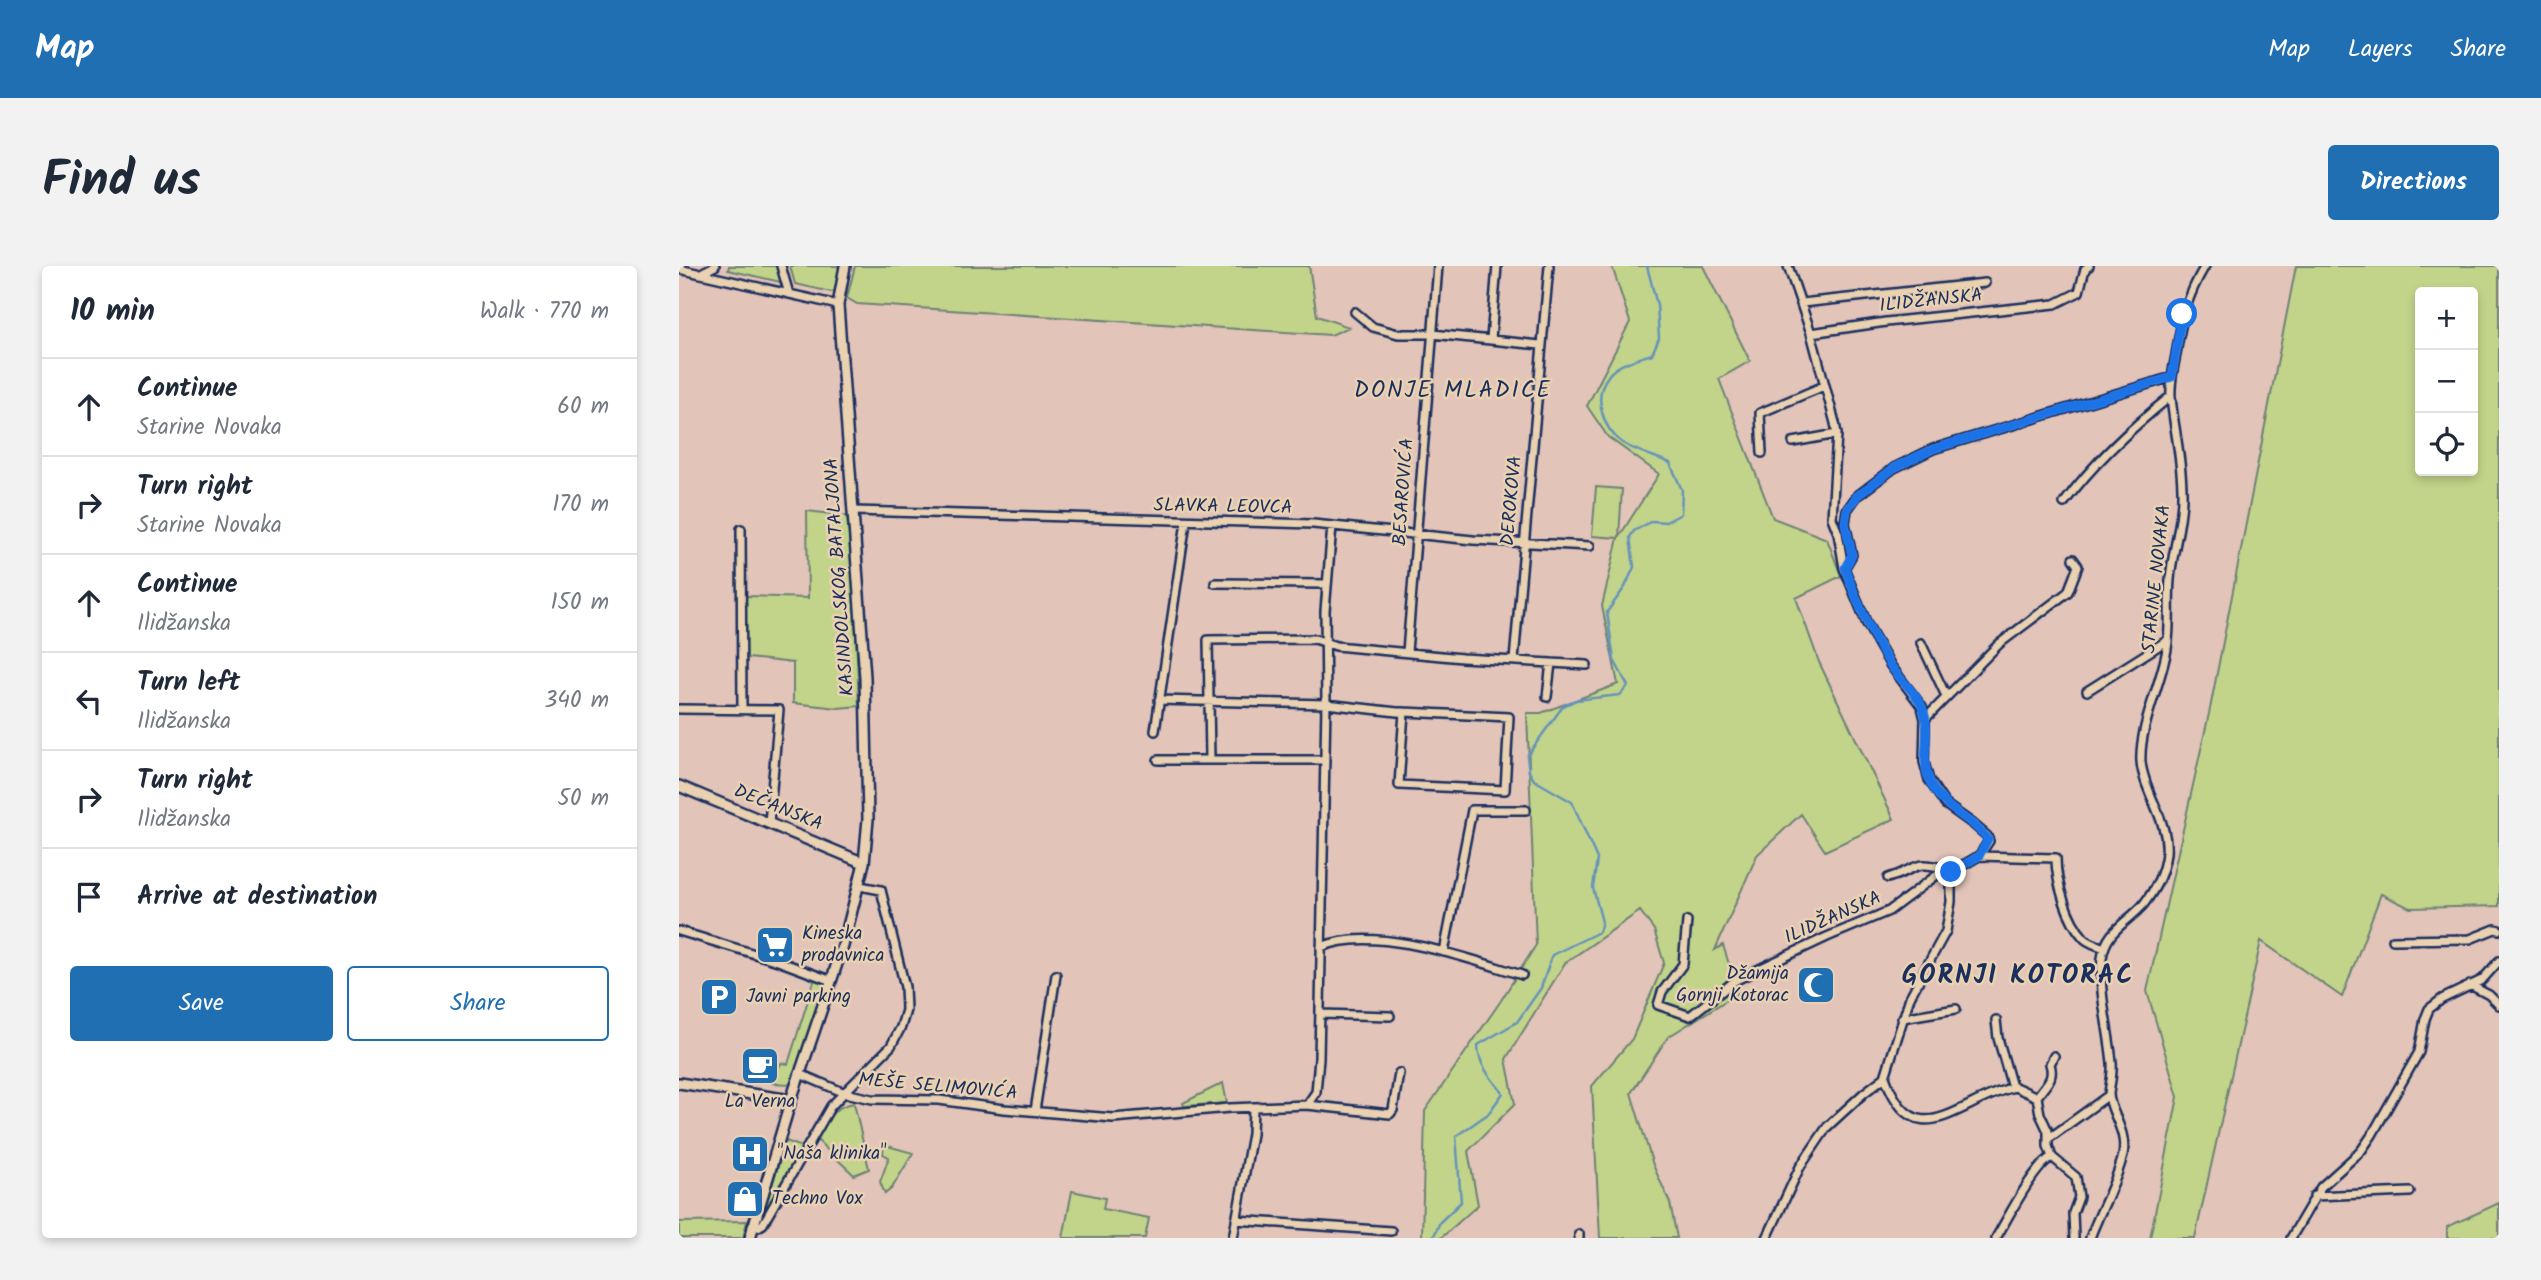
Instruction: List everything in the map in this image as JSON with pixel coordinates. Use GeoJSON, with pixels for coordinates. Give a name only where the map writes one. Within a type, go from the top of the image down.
{"type":"FeatureCollection","features":[{"type":"Feature","properties":{"kind":"street"},"geometry":{"type":"LineString","coordinates":[[701,274],[715,266]]}},
{"type":"Feature","properties":{"kind":"street"},"geometry":{"type":"LineString","coordinates":[[781,266],[789,294]]}},
{"type":"Feature","properties":{"kind":"street","name":"KASINDOLSKOG BATALJONA"},"geometry":{"type":"LineString","coordinates":[[750,1238],[791,1100],[832,981],[860,886],[864,863],[868,819],[867,745],[854,512],[838,305],[845,266]]}},
{"type":"Feature","properties":{"kind":"street","name":"BESAROVIĆA"},"geometry":{"type":"LineString","coordinates":[[1406,652],[1438,266]]}},
{"type":"Feature","properties":{"kind":"street"},"geometry":{"type":"LineString","coordinates":[[1490,339],[1497,266]]}},
{"type":"Feature","properties":{"kind":"street","name":"DEROKOVA"},"geometry":{"type":"LineString","coordinates":[[1514,660],[1549,266]]}},
{"type":"Feature","properties":{"kind":"street","name":"ILIDŽANSKA"},"geometry":{"type":"LineString","coordinates":[[1811,333],[2055,304],[2079,292],[2085,269],[2089,266]]}},
{"type":"Feature","properties":{"kind":"street","name":"STARINE NOVAKA"},"geometry":{"type":"LineString","coordinates":[[2104,948],[2118,925],[2142,906],[2158,883],[2166,850],[2161,820],[2147,786],[2141,762],[2142,741],[2161,676],[2168,640],[2170,579],[2182,498],[2180,453],[2171,396],[2172,377],[2182,314],[2205,266]]}},
{"type":"Feature","properties":{"kind":"street"},"geometry":{"type":"LineString","coordinates":[[1792,267],[1837,434],[1832,518],[1845,568],[1867,624],[1891,666],[1922,707],[1925,719],[1924,762],[1929,780],[1945,804],[1987,836],[1989,841],[1979,856]]}},
{"type":"Feature","properties":{"kind":"street"},"geometry":{"type":"LineString","coordinates":[[679,269],[838,305]]}},
{"type":"Feature","properties":{"kind":"street","name":"ILIDŽANSKA"},"geometry":{"type":"LineString","coordinates":[[1801,303],[1985,283]]}},
{"type":"Feature","properties":{"kind":"street"},"geometry":{"type":"LineString","coordinates":[[1355,312],[1373,327],[1398,334],[1432,334],[1540,345]]}},
{"type":"Feature","properties":{"kind":"street"},"geometry":{"type":"LineString","coordinates":[[1845,568],[1852,555],[1845,523],[1846,515],[1857,496],[1883,474],[1933,449],[2172,377]]}},
{"type":"Feature","properties":{"kind":"street"},"geometry":{"type":"LineString","coordinates":[[1762,453],[1760,413],[1825,386]]}},
{"type":"Feature","properties":{"kind":"street"},"geometry":{"type":"LineString","coordinates":[[2064,503],[2100,458],[2171,396]]}},
{"type":"Feature","properties":{"kind":"street"},"geometry":{"type":"LineString","coordinates":[[1793,442],[1837,434]]}},
{"type":"Feature","properties":{"kind":"street","name":"SLAVKA LEOVCA"},"geometry":{"type":"LineString","coordinates":[[854,512],[1332,526],[1525,544],[1590,546]]}},
{"type":"Feature","properties":{"kind":"street"},"geometry":{"type":"LineString","coordinates":[[1155,731],[1186,522]]}},
{"type":"Feature","properties":{"kind":"street"},"geometry":{"type":"LineString","coordinates":[[1307,1105],[1316,1092],[1319,1075],[1327,584],[1332,526]]}},
{"type":"Feature","properties":{"kind":"street"},"geometry":{"type":"LineString","coordinates":[[741,529],[742,709]]}},
{"type":"Feature","properties":{"kind":"street"},"geometry":{"type":"LineString","coordinates":[[1925,719],[1999,644],[2068,592],[2078,566],[2073,559]]}},
{"type":"Feature","properties":{"kind":"street"},"geometry":{"type":"LineString","coordinates":[[1215,583],[1327,584]]}},
{"type":"Feature","properties":{"kind":"street"},"geometry":{"type":"LineString","coordinates":[[1210,760],[1207,640],[1315,639],[1326,644],[1406,652],[1587,665]]}},
{"type":"Feature","properties":{"kind":"street"},"geometry":{"type":"LineString","coordinates":[[2087,691],[2168,640]]}},
{"type":"Feature","properties":{"kind":"street"},"geometry":{"type":"LineString","coordinates":[[1921,643],[1946,696]]}},
{"type":"Feature","properties":{"kind":"street"},"geometry":{"type":"LineString","coordinates":[[1547,697],[1551,663]]}},
{"type":"Feature","properties":{"kind":"street"},"geometry":{"type":"LineString","coordinates":[[1159,700],[1326,704],[1404,712],[1509,717],[1505,790],[1399,785],[1404,712]]}},
{"type":"Feature","properties":{"kind":"street"},"geometry":{"type":"LineString","coordinates":[[679,709],[779,710],[769,824]]}},
{"type":"Feature","properties":{"kind":"street"},"geometry":{"type":"LineString","coordinates":[[1158,760],[1325,760]]}},
{"type":"Feature","properties":{"kind":"street","name":"DEČANSKA"},"geometry":{"type":"LineString","coordinates":[[679,786],[864,863]]}},
{"type":"Feature","properties":{"kind":"street"},"geometry":{"type":"LineString","coordinates":[[1444,951],[1472,810],[1526,810]]}},
{"type":"Feature","properties":{"kind":"street","name":"ILIDŽANSKA"},"geometry":{"type":"LineString","coordinates":[[1687,921],[1683,964],[1662,992],[1658,1005],[1690,1016],[1736,980],[1889,911],[1948,871],[1979,856],[2056,858],[2059,890],[2069,911],[2085,939],[2104,948]]}},
{"type":"Feature","properties":{"kind":"street"},"geometry":{"type":"LineString","coordinates":[[1888,878],[1903,874],[1917,864],[1948,871],[1951,902],[1946,931],[1910,997],[1902,1018],[1885,1077],[1892,1096],[1904,1113],[1924,1121],[1937,1119],[2012,1087],[2037,1097]]}},
{"type":"Feature","properties":{"kind":"street"},"geometry":{"type":"LineString","coordinates":[[752,1227],[763,1224],[831,1106],[894,1042],[905,1017],[904,980],[881,890],[860,886]]}},
{"type":"Feature","properties":{"kind":"street"},"geometry":{"type":"LineString","coordinates":[[2393,940],[2470,939],[2494,929],[2499,930]]}},
{"type":"Feature","properties":{"kind":"street"},"geometry":{"type":"LineString","coordinates":[[679,931],[778,961],[832,981]]}},
{"type":"Feature","properties":{"kind":"street"},"geometry":{"type":"LineString","coordinates":[[1321,947],[1336,942],[1370,941],[1421,946],[1521,975]]}},
{"type":"Feature","properties":{"kind":"street"},"geometry":{"type":"LineString","coordinates":[[2090,1238],[2111,1192],[2123,1154],[2123,1137],[2109,1095],[2112,1065],[2103,989],[2104,948]]}},
{"type":"Feature","properties":{"kind":"street"},"geometry":{"type":"LineString","coordinates":[[2291,1238],[2314,1196],[2361,1151],[2372,1135],[2419,1052],[2429,1009],[2442,999],[2482,979],[2499,961]]}},
{"type":"Feature","properties":{"kind":"street","name":"MEŠE SELIMOVIĆA"},"geometry":{"type":"LineString","coordinates":[[1035,1111],[1056,975]]}},
{"type":"Feature","properties":{"kind":"street"},"geometry":{"type":"LineString","coordinates":[[2470,985],[2499,1004]]}},
{"type":"Feature","properties":{"kind":"street"},"geometry":{"type":"LineString","coordinates":[[1902,1018],[1956,1009]]}},
{"type":"Feature","properties":{"kind":"street"},"geometry":{"type":"LineString","coordinates":[[1321,1014],[1390,1016]]}},
{"type":"Feature","properties":{"kind":"street"},"geometry":{"type":"LineString","coordinates":[[1996,1020],[1998,1038],[2012,1087]]}},
{"type":"Feature","properties":{"kind":"street"},"geometry":{"type":"LineString","coordinates":[[2037,1097],[2051,1079],[2053,1073],[2050,1064],[2054,1056]]}},
{"type":"Feature","properties":{"kind":"street","name":"MEŠE SELIMOVIĆA"},"geometry":{"type":"LineString","coordinates":[[800,1074],[845,1093],[871,1099],[939,1100],[1004,1109],[1129,1118],[1307,1105],[1390,1114],[1393,1111],[1399,1073]]}},
{"type":"Feature","properties":{"kind":"street"},"geometry":{"type":"LineString","coordinates":[[1767,1238],[1800,1167],[1827,1127],[1885,1077]]}},
{"type":"Feature","properties":{"kind":"street"},"geometry":{"type":"LineString","coordinates":[[679,1083],[791,1100]]}},
{"type":"Feature","properties":{"kind":"street"},"geometry":{"type":"LineString","coordinates":[[2048,1139],[2109,1095]]}},
{"type":"Feature","properties":{"kind":"street"},"geometry":{"type":"LineString","coordinates":[[2037,1097],[2053,1157],[2076,1177],[2079,1197],[2074,1213],[2074,1238]]}},
{"type":"Feature","properties":{"kind":"street"},"geometry":{"type":"LineString","coordinates":[[1233,1238],[1252,1135],[1253,1107]]}},
{"type":"Feature","properties":{"kind":"street"},"geometry":{"type":"LineString","coordinates":[[1996,1238],[2033,1175],[2046,1160],[2053,1157]]}},
{"type":"Feature","properties":{"kind":"street"},"geometry":{"type":"LineString","coordinates":[[2314,1196],[2410,1192]]}},
{"type":"Feature","properties":{"kind":"street"},"geometry":{"type":"LineString","coordinates":[[1236,1220],[1391,1231]]}},
{"type":"Feature","properties":{"kind":"green space"},"geometry":{"type":"Polygon","coordinates":[[[729,266],[780,266],[785,283],[728,270],[729,266]]]}},
{"type":"Feature","properties":{"kind":"green space"},"geometry":{"type":"Polygon","coordinates":[[[790,266],[842,266],[838,290],[831,292],[795,284],[790,266]]]}},
{"type":"Feature","properties":{"kind":"green space"},"geometry":{"type":"Polygon","coordinates":[[[855,266],[1309,266],[1317,316],[1349,327],[1331,335],[857,304],[847,298],[855,266]]]}},
{"type":"Feature","properties":{"kind":"green space"},"geometry":{"type":"Polygon","coordinates":[[[1612,266],[1703,266],[1750,361],[1719,379],[1773,518],[1827,539],[1841,576],[1796,598],[1819,662],[1894,819],[1825,851],[1801,814],[1757,855],[1715,950],[1723,945],[1738,993],[1668,1037],[1631,1093],[1653,1165],[1670,1203],[1677,1238],[1600,1238],[1592,1086],[1632,1039],[1664,963],[1654,930],[1640,911],[1565,963],[1506,1059],[1515,1104],[1468,1151],[1478,1205],[1441,1238],[1422,1238],[1425,1111],[1536,945],[1527,713],[1541,713],[1618,684],[1602,606],[1618,538],[1592,536],[1596,487],[1622,489],[1619,537],[1659,474],[1608,437],[1587,406],[1630,322],[1612,266]]]}},
{"type":"Feature","properties":{"kind":"green space"},"geometry":{"type":"Polygon","coordinates":[[[2296,266],[2499,266],[2499,906],[2410,908],[2381,894],[2342,997],[2261,941],[2195,1238],[2150,1238],[2178,1097],[2147,991],[2210,709],[2296,266]]]}},
{"type":"Feature","properties":{"kind":"green space"},"geometry":{"type":"Polygon","coordinates":[[[807,511],[847,516],[854,583],[859,706],[838,708],[793,703],[793,663],[740,657],[746,596],[808,598],[807,511]]]}},
{"type":"Feature","properties":{"kind":"green space"},"geometry":{"type":"Polygon","coordinates":[[[815,978],[823,983],[824,993],[797,1077],[791,1084],[772,1083],[781,1063],[788,1064],[815,978]]]}},
{"type":"Feature","properties":{"kind":"green space"},"geometry":{"type":"Polygon","coordinates":[[[1223,1083],[1227,1103],[1184,1106],[1183,1103],[1223,1083]]]}},
{"type":"Feature","properties":{"kind":"green space"},"geometry":{"type":"Polygon","coordinates":[[[854,1103],[869,1169],[854,1175],[816,1139],[835,1111],[854,1103]]]}},
{"type":"Feature","properties":{"kind":"green space"},"geometry":{"type":"Polygon","coordinates":[[[786,1141],[802,1147],[762,1217],[786,1141]]]}},
{"type":"Feature","properties":{"kind":"green space"},"geometry":{"type":"Polygon","coordinates":[[[884,1145],[913,1153],[892,1188],[885,1194],[880,1182],[889,1157],[883,1154],[884,1145]]]}},
{"type":"Feature","properties":{"kind":"green space"},"geometry":{"type":"Polygon","coordinates":[[[1072,1191],[1105,1198],[1103,1209],[1149,1218],[1145,1238],[1063,1238],[1072,1191]]]}},
{"type":"Feature","properties":{"kind":"green space"},"geometry":{"type":"Polygon","coordinates":[[[2499,1203],[2499,1238],[2447,1238],[2447,1227],[2499,1203]]]}},
{"type":"Feature","properties":{"kind":"green space"},"geometry":{"type":"Polygon","coordinates":[[[747,1221],[743,1238],[679,1238],[679,1222],[747,1221]]]}},
{"type":"Feature","properties":{"kind":"waterway"},"geometry":{"type":"LineString","coordinates":[[1433,1238],[1440,1222],[1461,1202],[1456,1136],[1488,1114],[1503,1093],[1483,1065],[1478,1045],[1517,1022],[1541,988],[1552,955],[1599,932],[1602,922],[1593,888],[1597,859],[1572,802],[1534,780],[1529,772],[1527,756],[1563,706],[1576,700],[1620,695],[1628,686],[1614,660],[1607,612],[1625,587],[1634,567],[1630,537],[1634,531],[1652,521],[1666,522],[1681,514],[1682,490],[1670,463],[1624,444],[1605,422],[1600,403],[1603,384],[1608,376],[1616,368],[1652,354],[1659,338],[1657,305],[1647,266]]}},
{"type":"Feature","properties":{"kind":"place","name":"Kineska prodavnica"},"geometry":{"type":"Point","coordinates":[775,945]}},
{"type":"Feature","properties":{"kind":"place","name":"Džamija Gornji Kotorac"},"geometry":{"type":"Point","coordinates":[1816,985]}},
{"type":"Feature","properties":{"kind":"place","name":"Javni parking"},"geometry":{"type":"Point","coordinates":[719,997]}},
{"type":"Feature","properties":{"kind":"place","name":"La Verna"},"geometry":{"type":"Point","coordinates":[760,1066]}},
{"type":"Feature","properties":{"kind":"place","name":"\"Naša klinika\""},"geometry":{"type":"Point","coordinates":[750,1154]}},
{"type":"Feature","properties":{"kind":"place","name":"Techno Vox"},"geometry":{"type":"Point","coordinates":[745,1199]}},
{"type":"Feature","properties":{"kind":"district","name":"DONJE MLADICE"},"geometry":{"type":"Point","coordinates":[1453,391]}},
{"type":"Feature","properties":{"kind":"district","name":"GORNJI KOTORAC"},"geometry":{"type":"Point","coordinates":[2018,976]}},
{"type":"Feature","properties":{"kind":"route"},"geometry":{"type":"LineString","coordinates":[[1951,872],[1979,856],[1989,841],[1973,824],[1945,804],[1929,780],[1924,762],[1925,719],[1922,707],[1891,666],[1867,624],[1845,568],[1852,555],[1845,523],[1847,510],[1857,496],[1873,482],[1913,457],[2172,377],[2182,314]]}}]}
